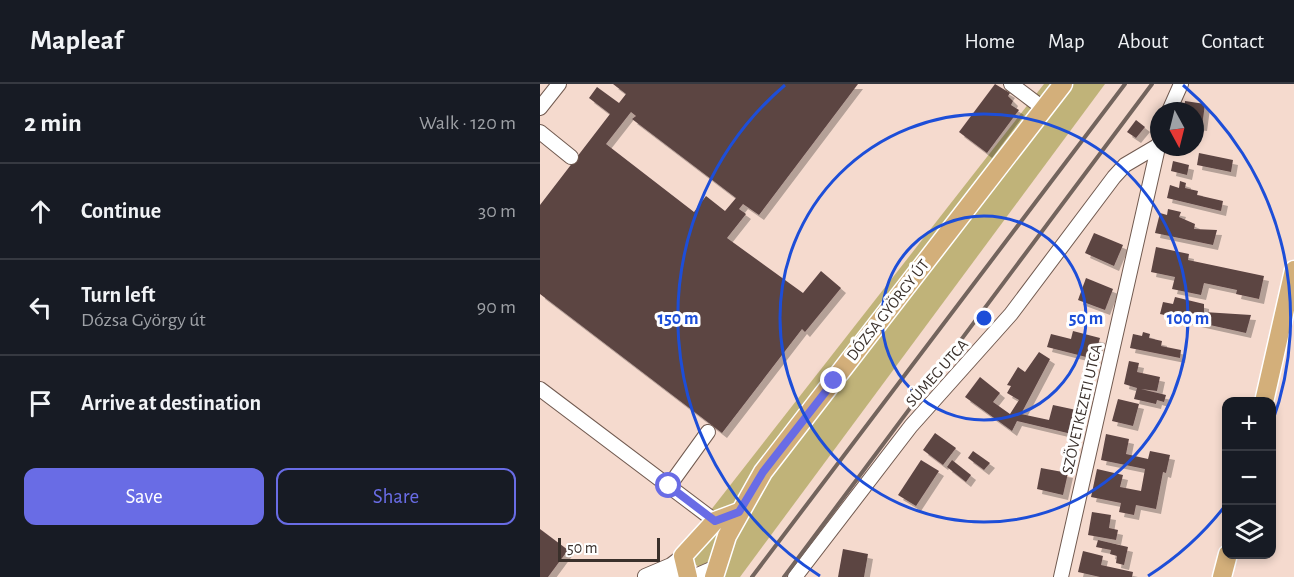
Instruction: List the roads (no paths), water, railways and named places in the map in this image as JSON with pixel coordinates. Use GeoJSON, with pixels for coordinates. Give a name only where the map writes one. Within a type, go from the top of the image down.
{"type":"FeatureCollection","features":[{"type":"Feature","properties":{"kind":"main road","name":"DÓZSA GYÖRGY ÚT"},"geometry":{"type":"LineString","coordinates":[[715,572],[727,536],[763,472],[1063,84]]}},
{"type":"Feature","properties":{"kind":"main road"},"geometry":{"type":"LineString","coordinates":[[1265,397],[1294,270]]}},
{"type":"Feature","properties":{"kind":"main road"},"geometry":{"type":"LineString","coordinates":[[688,577],[683,556],[715,521],[739,512]]}},
{"type":"Feature","properties":{"kind":"main road"},"geometry":{"type":"LineString","coordinates":[[1222,577],[1227,559]]}},
{"type":"Feature","properties":{"kind":"street"},"geometry":{"type":"LineString","coordinates":[[540,108],[559,84]]}},
{"type":"Feature","properties":{"kind":"street"},"geometry":{"type":"LineString","coordinates":[[1011,84],[1044,110]]}},
{"type":"Feature","properties":{"kind":"street"},"geometry":{"type":"LineString","coordinates":[[1173,102],[1180,84]]}},
{"type":"Feature","properties":{"kind":"street"},"geometry":{"type":"LineString","coordinates":[[540,132],[571,157]]}},
{"type":"Feature","properties":{"kind":"street","name":"SÜMEG UTCA"},"geometry":{"type":"LineString","coordinates":[[795,577],[911,426],[1011,314],[1114,177],[1125,165],[1150,150]]}},
{"type":"Feature","properties":{"kind":"street","name":"SZÖVETKEZETI UTCA"},"geometry":{"type":"LineString","coordinates":[[1061,577],[1156,156]]}},
{"type":"Feature","properties":{"kind":"street"},"geometry":{"type":"LineString","coordinates":[[540,389],[715,521]]}},
{"type":"Feature","properties":{"kind":"street"},"geometry":{"type":"LineString","coordinates":[[669,486],[708,432]]}},
{"type":"Feature","properties":{"kind":"street"},"geometry":{"type":"LineString","coordinates":[[644,577],[671,565],[683,556]]}},
{"type":"Feature","properties":{"kind":"street"},"geometry":{"type":"LineString","coordinates":[[693,577],[715,572]]}},
{"type":"Feature","properties":{"kind":"street"},"geometry":{"type":"LineString","coordinates":[[644,577],[678,577]]}},
{"type":"Feature","properties":{"kind":"railway"},"geometry":{"type":"LineString","coordinates":[[752,577],[1125,84]]}},
{"type":"Feature","properties":{"kind":"railway"},"geometry":{"type":"LineString","coordinates":[[784,577],[1152,84]]}}]}
